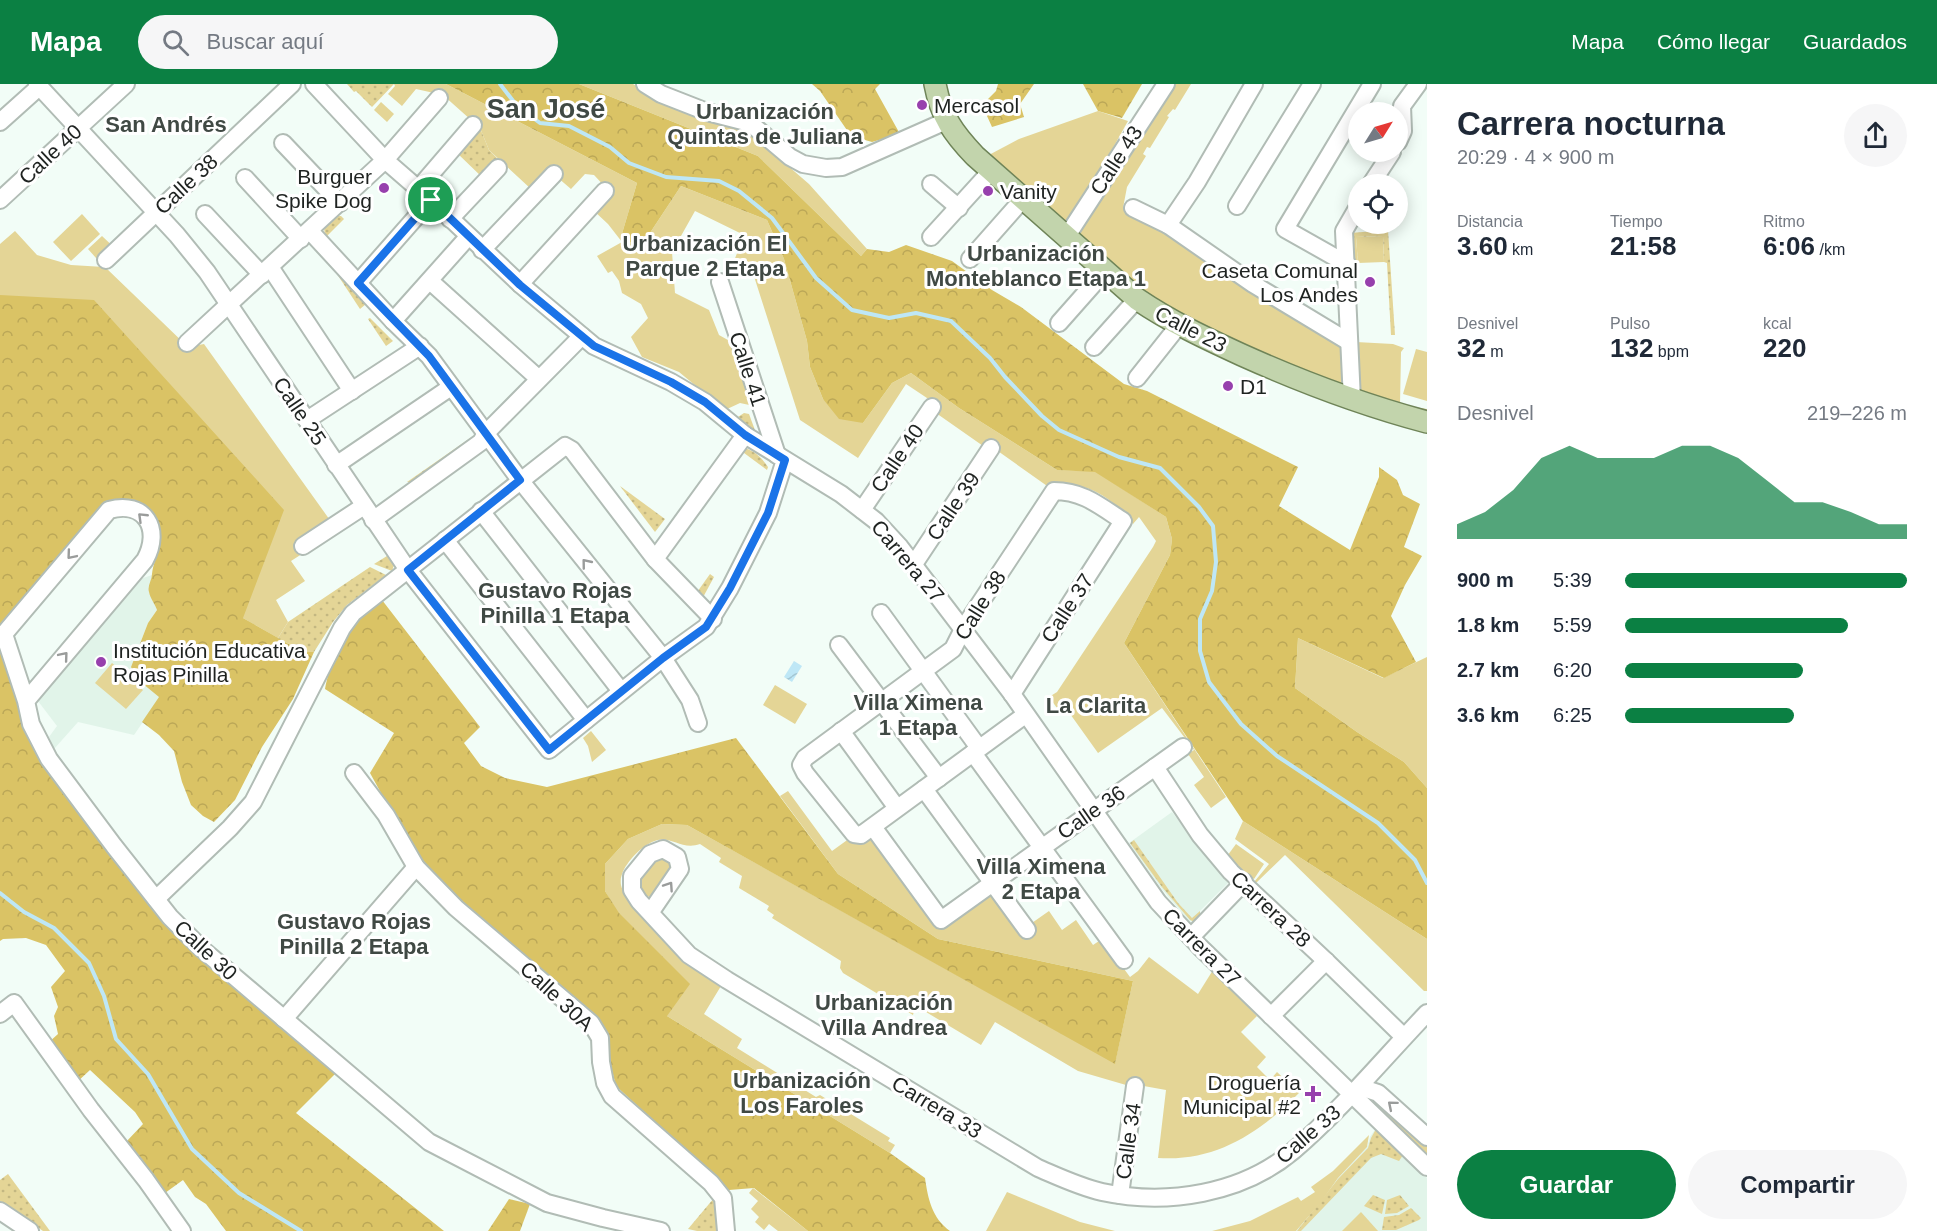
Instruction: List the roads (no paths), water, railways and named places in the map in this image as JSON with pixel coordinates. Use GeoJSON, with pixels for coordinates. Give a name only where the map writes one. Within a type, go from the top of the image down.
{"type":"FeatureCollection","features":[{"type":"Feature","properties":{"kind":"main road","name":"Calle 23"},"geometry":{"type":"LineString","coordinates":[[935,84],[938,102],[959,140],[1137,299],[1179,326],[1290,376],[1352,400],[1427,422]]}},
{"type":"Feature","properties":{"kind":"street","name":"Calle 40"},"geometry":{"type":"LineString","coordinates":[[0,200],[126,84]]}},
{"type":"Feature","properties":{"kind":"street","name":"Calle 38"},"geometry":{"type":"LineString","coordinates":[[106,260],[292,84]]}},
{"type":"Feature","properties":{"kind":"street","name":"Carrera 27"},"geometry":{"type":"LineString","coordinates":[[314,84],[385,160],[431,200],[520,285],[594,346],[671,382],[705,402],[745,435],[841,494],[862,510],[900,546],[1012,694],[1158,902],[1271,1016],[1427,1167]]}},
{"type":"Feature","properties":{"kind":"street"},"geometry":{"type":"LineString","coordinates":[[645,84],[661,94],[706,112],[750,123],[790,157],[803,164],[826,168],[842,167],[946,120]]}},
{"type":"Feature","properties":{"kind":"street","name":"Calle 43"},"geometry":{"type":"LineString","coordinates":[[1067,236],[1166,84]]}},
{"type":"Feature","properties":{"kind":"street"},"geometry":{"type":"LineString","coordinates":[[1168,225],[1197,182],[1254,84]]}},
{"type":"Feature","properties":{"kind":"street"},"geometry":{"type":"LineString","coordinates":[[1237,206],[1312,84]]}},
{"type":"Feature","properties":{"kind":"street"},"geometry":{"type":"LineString","coordinates":[[1347,264],[1285,229],[1372,84]]}},
{"type":"Feature","properties":{"kind":"street"},"geometry":{"type":"LineString","coordinates":[[1405,102],[1417,84]]}},
{"type":"Feature","properties":{"kind":"street","name":"Calle 25"},"geometry":{"type":"LineString","coordinates":[[38,86],[177,235],[207,272],[408,570],[549,750],[586,720]]}},
{"type":"Feature","properties":{"kind":"street"},"geometry":{"type":"LineString","coordinates":[[0,122],[38,86]]}},
{"type":"Feature","properties":{"kind":"street"},"geometry":{"type":"LineString","coordinates":[[187,343],[385,160],[440,98]]}},
{"type":"Feature","properties":{"kind":"street"},"geometry":{"type":"LineString","coordinates":[[418,189],[473,125]]}},
{"type":"Feature","properties":{"kind":"street"},"geometry":{"type":"LineString","coordinates":[[283,142],[340,203]]}},
{"type":"Feature","properties":{"kind":"street"},"geometry":{"type":"LineString","coordinates":[[450,219],[498,168]]}},
{"type":"Feature","properties":{"kind":"street"},"geometry":{"type":"LineString","coordinates":[[931,237],[992,170]]}},
{"type":"Feature","properties":{"kind":"street"},"geometry":{"type":"LineString","coordinates":[[482,250],[554,174]]}},
{"type":"Feature","properties":{"kind":"street"},"geometry":{"type":"LineString","coordinates":[[245,178],[358,283],[420,346],[520,480],[663,658],[690,700],[698,723]]}},
{"type":"Feature","properties":{"kind":"street"},"geometry":{"type":"LineString","coordinates":[[931,184],[958,208]]}},
{"type":"Feature","properties":{"kind":"street"},"geometry":{"type":"LineString","coordinates":[[520,285],[605,191]]}},
{"type":"Feature","properties":{"kind":"street"},"geometry":{"type":"LineString","coordinates":[[970,259],[1023,199]]}},
{"type":"Feature","properties":{"kind":"street"},"geometry":{"type":"LineString","coordinates":[[358,283],[431,200]]}},
{"type":"Feature","properties":{"kind":"street"},"geometry":{"type":"LineString","coordinates":[[1133,208],[1168,225],[1253,284],[1349,342]]}},
{"type":"Feature","properties":{"kind":"street"},"geometry":{"type":"LineString","coordinates":[[205,214],[266,271],[352,391]]}},
{"type":"Feature","properties":{"kind":"street"},"geometry":{"type":"LineString","coordinates":[[1348,224],[1344,231],[1352,400]]}},
{"type":"Feature","properties":{"kind":"street"},"geometry":{"type":"LineString","coordinates":[[393,321],[468,237]]}},
{"type":"Feature","properties":{"kind":"street"},"geometry":{"type":"LineString","coordinates":[[1059,323],[1105,271]]}},
{"type":"Feature","properties":{"kind":"street"},"geometry":{"type":"LineString","coordinates":[[430,281],[539,379]]}},
{"type":"Feature","properties":{"kind":"street","name":"Calle 41"},"geometry":{"type":"LineString","coordinates":[[720,282],[781,458]]}},
{"type":"Feature","properties":{"kind":"street"},"geometry":{"type":"LineString","coordinates":[[1094,347],[1137,299]]}},
{"type":"Feature","properties":{"kind":"street"},"geometry":{"type":"LineString","coordinates":[[1137,378],[1179,326]]}},
{"type":"Feature","properties":{"kind":"street"},"geometry":{"type":"LineString","coordinates":[[303,546],[368,513],[481,442],[486,433],[582,336]]}},
{"type":"Feature","properties":{"kind":"street"},"geometry":{"type":"LineString","coordinates":[[307,420],[420,346]]}},
{"type":"Feature","properties":{"kind":"street"},"geometry":{"type":"LineString","coordinates":[[336,465],[451,387]]}},
{"type":"Feature","properties":{"kind":"street","name":"Calle 40"},"geometry":{"type":"LineString","coordinates":[[862,510],[932,406]]}},
{"type":"Feature","properties":{"kind":"street"},"geometry":{"type":"LineString","coordinates":[[655,559],[745,435]]}},
{"type":"Feature","properties":{"kind":"street"},"geometry":{"type":"LineString","coordinates":[[156,899],[231,828],[253,802],[342,628],[352,613],[565,446],[572,450],[655,559],[713,619]]}},
{"type":"Feature","properties":{"kind":"street","name":"Calle 39"},"geometry":{"type":"LineString","coordinates":[[914,564],[992,448]]}},
{"type":"Feature","properties":{"kind":"street"},"geometry":{"type":"LineString","coordinates":[[445,540],[586,720],[663,658],[698,635],[713,619],[768,513],[781,458]]}},
{"type":"Feature","properties":{"kind":"street","name":"Calle 38"},"geometry":{"type":"LineString","coordinates":[[867,831],[854,834],[801,765],[806,758],[841,731],[953,649],[963,629],[1054,491]]}},
{"type":"Feature","properties":{"kind":"street","name":"Calle 37"},"geometry":{"type":"LineString","coordinates":[[1012,694],[1123,521],[1072,491],[1054,491]]}},
{"type":"Feature","properties":{"kind":"street","name":"Calle 30"},"geometry":{"type":"LineString","coordinates":[[26,701],[145,560],[151,550],[152,529],[140,512],[119,507],[109,510],[4,634],[26,701],[31,724],[49,759],[107,838],[170,917],[202,949],[429,1142],[547,1203],[661,1231]]}},
{"type":"Feature","properties":{"kind":"street"},"geometry":{"type":"LineString","coordinates":[[481,511],[621,691]]}},
{"type":"Feature","properties":{"kind":"street"},"geometry":{"type":"LineString","coordinates":[[881,613],[1042,847],[1124,960]]}},
{"type":"Feature","properties":{"kind":"street"},"geometry":{"type":"LineString","coordinates":[[838,645],[939,778]]}},
{"type":"Feature","properties":{"kind":"street"},"geometry":{"type":"LineString","coordinates":[[867,831],[1025,715]]}},
{"type":"Feature","properties":{"kind":"street"},"geometry":{"type":"LineString","coordinates":[[841,731],[897,808]]}},
{"type":"Feature","properties":{"kind":"street","name":"Calle 36"},"geometry":{"type":"LineString","coordinates":[[867,831],[941,920],[1183,747]]}},
{"type":"Feature","properties":{"kind":"street","name":"Carrera 28"},"geometry":{"type":"LineString","coordinates":[[1155,767],[1200,835],[1231,872],[1326,960],[1404,1037]]}},
{"type":"Feature","properties":{"kind":"street","name":"Calle 30A"},"geometry":{"type":"LineString","coordinates":[[354,773],[386,814],[416,867],[456,908],[591,1023],[600,1038],[605,1083],[612,1096],[668,1142],[711,1183],[723,1198],[726,1231]]}},
{"type":"Feature","properties":{"kind":"street"},"geometry":{"type":"LineString","coordinates":[[924,789],[1027,930]]}},
{"type":"Feature","properties":{"kind":"street","name":"Carrera 33"},"geometry":{"type":"LineString","coordinates":[[650,913],[680,869],[670,853],[650,854],[632,876],[632,890],[650,913],[689,955],[1038,1168],[1071,1183],[1120,1195]]}},
{"type":"Feature","properties":{"kind":"street"},"geometry":{"type":"LineString","coordinates":[[284,1019],[416,867]]}},
{"type":"Feature","properties":{"kind":"street"},"geometry":{"type":"LineString","coordinates":[[1191,937],[1244,882]]}},
{"type":"Feature","properties":{"kind":"street"},"geometry":{"type":"LineString","coordinates":[[1271,1016],[1326,960]]}},
{"type":"Feature","properties":{"kind":"street"},"geometry":{"type":"LineString","coordinates":[[0,1014],[15,1003],[91,1110],[146,1180],[182,1231]]}},
{"type":"Feature","properties":{"kind":"street","name":"Calle 33"},"geometry":{"type":"LineString","coordinates":[[1120,1195],[1143,1198],[1188,1196],[1210,1192],[1270,1167],[1292,1152],[1351,1094],[1427,1013]]}},
{"type":"Feature","properties":{"kind":"street","name":"Calle 34"},"geometry":{"type":"LineString","coordinates":[[1120,1195],[1135,1086]]}},
{"type":"Feature","properties":{"kind":"street"},"geometry":{"type":"LineString","coordinates":[[1351,1094],[1366,1089],[1378,1093],[1427,1137]]}},
{"type":"Feature","properties":{"kind":"street"},"geometry":{"type":"LineString","coordinates":[[0,1211],[30,1231]]}},
{"type":"Feature","properties":{"kind":"water"},"geometry":{"type":"Polygon","coordinates":[[[794,661],[802,666],[792,682],[784,677],[794,661]]]}},
{"type":"Feature","properties":{"kind":"waterway"},"geometry":{"type":"LineString","coordinates":[[500,84],[517,106],[540,123],[569,126],[610,147],[629,163],[666,177],[719,181],[739,191],[772,218],[816,278],[852,310],[889,318],[916,313],[951,321],[990,358],[1042,416],[1059,430],[1119,457],[1160,468],[1199,507],[1213,526],[1216,562],[1212,591],[1200,619],[1200,651],[1209,682],[1241,724],[1277,756],[1378,823],[1415,860],[1427,883]]}},
{"type":"Feature","properties":{"kind":"waterway"},"geometry":{"type":"LineString","coordinates":[[0,893],[24,912],[54,928],[89,963],[104,996],[116,1039],[148,1074],[192,1149],[239,1193],[301,1231]]}},
{"type":"Feature","properties":{"kind":"place","name":"Mercasol"},"geometry":{"type":"Point","coordinates":[922,105]}},
{"type":"Feature","properties":{"kind":"place","name":"Burguer Spike Dog"},"geometry":{"type":"Point","coordinates":[384,188]}},
{"type":"Feature","properties":{"kind":"place","name":"Vanity"},"geometry":{"type":"Point","coordinates":[988,191]}},
{"type":"Feature","properties":{"kind":"place","name":"Caseta Comunal Los Andes"},"geometry":{"type":"Point","coordinates":[1370,282]}},
{"type":"Feature","properties":{"kind":"place","name":"D1"},"geometry":{"type":"Point","coordinates":[1228,386]}},
{"type":"Feature","properties":{"kind":"place","name":"Institución Educativa Rojas Pinilla"},"geometry":{"type":"Point","coordinates":[101,662]}},
{"type":"Feature","properties":{"kind":"place","name":"Droguería Municipal #2"},"geometry":{"type":"Point","coordinates":[1313,1094]}},
{"type":"Feature","properties":{"kind":"district","name":"San José"},"geometry":{"type":"Point","coordinates":[546,109]}},
{"type":"Feature","properties":{"kind":"district","name":"San Andrés"},"geometry":{"type":"Point","coordinates":[166,124]}},
{"type":"Feature","properties":{"kind":"district","name":"Urbanización Quintas de Juliana"},"geometry":{"type":"Point","coordinates":[765,124]}},
{"type":"Feature","properties":{"kind":"district","name":"Urbanización El Parque 2 Etapa"},"geometry":{"type":"Point","coordinates":[705,256]}},
{"type":"Feature","properties":{"kind":"district","name":"Urbanización Monteblanco Etapa 1"},"geometry":{"type":"Point","coordinates":[1036,266]}},
{"type":"Feature","properties":{"kind":"district","name":"Gustavo Rojas Pinilla 1 Etapa"},"geometry":{"type":"Point","coordinates":[555,602]}},
{"type":"Feature","properties":{"kind":"district","name":"La Clarita"},"geometry":{"type":"Point","coordinates":[1096,705]}},
{"type":"Feature","properties":{"kind":"district","name":"Villa Ximena 1 Etapa"},"geometry":{"type":"Point","coordinates":[918,714]}},
{"type":"Feature","properties":{"kind":"district","name":"Villa Ximena 2 Etapa"},"geometry":{"type":"Point","coordinates":[1041,878]}},
{"type":"Feature","properties":{"kind":"district","name":"Gustavo Rojas Pinilla 2 Etapa"},"geometry":{"type":"Point","coordinates":[354,934]}},
{"type":"Feature","properties":{"kind":"district","name":"Urbanización Villa Andrea"},"geometry":{"type":"Point","coordinates":[884,1014]}},
{"type":"Feature","properties":{"kind":"district","name":"Urbanización Los Faroles"},"geometry":{"type":"Point","coordinates":[802,1092]}}]}
